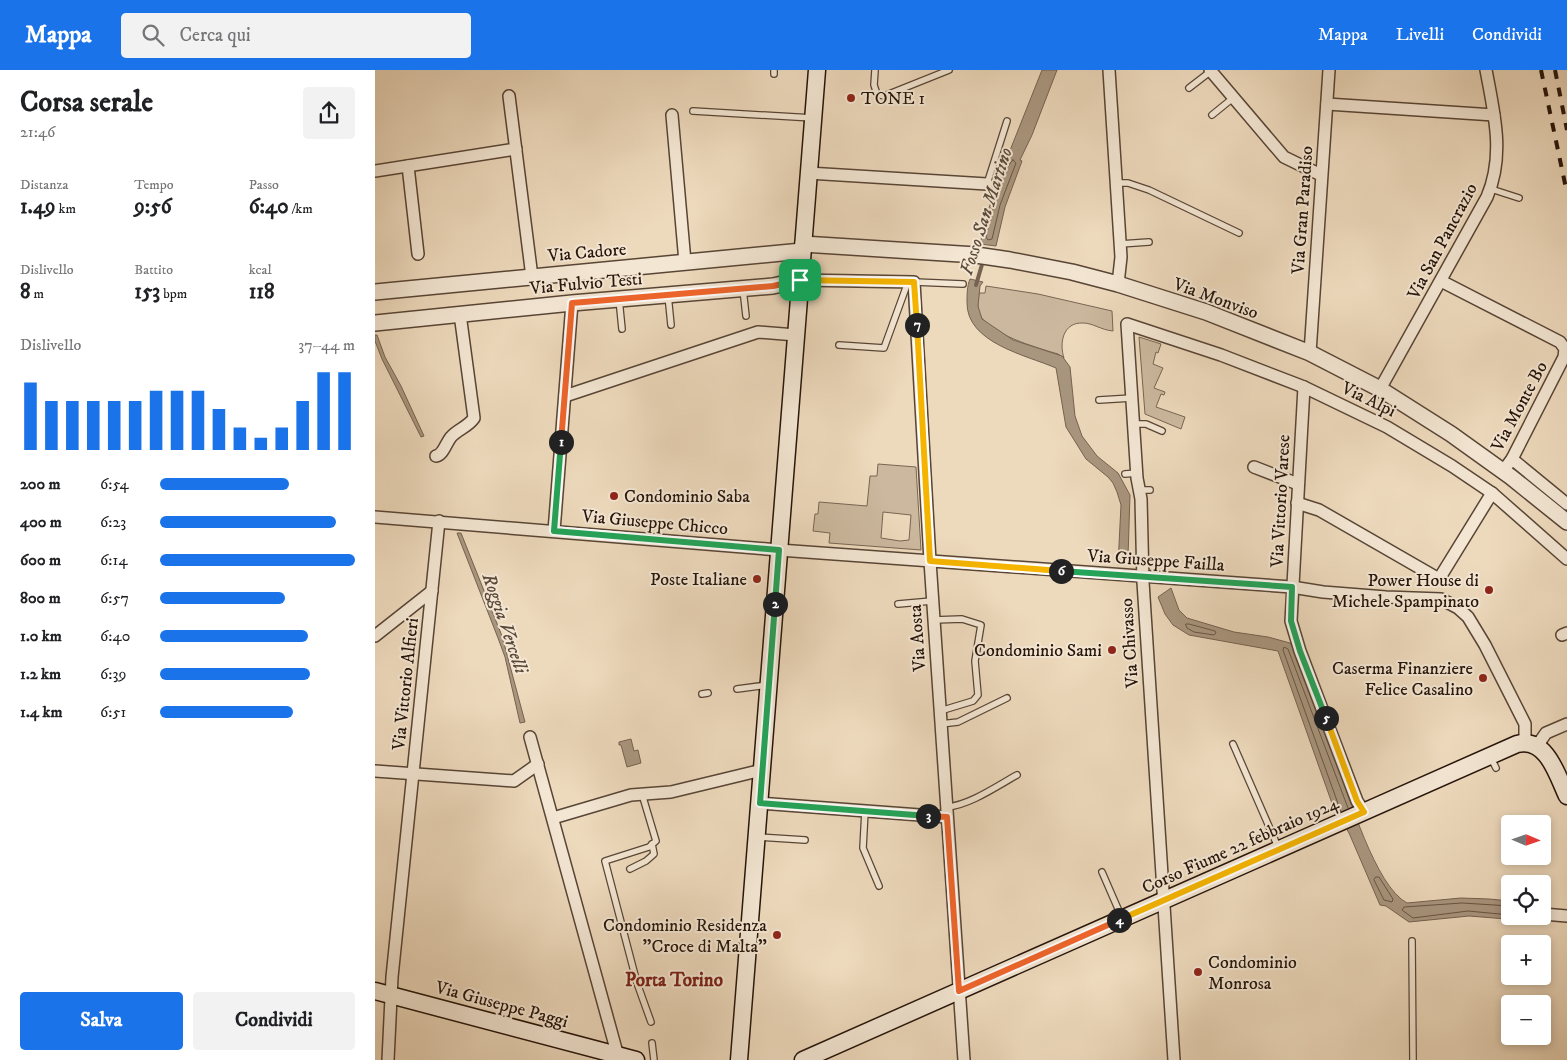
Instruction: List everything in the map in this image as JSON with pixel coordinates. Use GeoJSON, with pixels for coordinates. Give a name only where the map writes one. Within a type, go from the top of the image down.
{"type":"FeatureCollection","features":[{"type":"Feature","properties":{"kind":"main road"},"geometry":{"type":"LineString","coordinates":[[739,1060],[817,70]]}},
{"type":"Feature","properties":{"kind":"main road"},"geometry":{"type":"LineString","coordinates":[[1531,744],[1544,751],[1567,796]]}},
{"type":"Feature","properties":{"kind":"main road","name":"Corso Fiume 22 febbraio 1924"},"geometry":{"type":"LineString","coordinates":[[803,1060],[1360,814],[1495,757],[1531,744]]}},
{"type":"Feature","properties":{"kind":"main road","name":"Via Giuseppe Paggi"},"geometry":{"type":"LineString","coordinates":[[383,993],[619,1058],[636,1060]]}},
{"type":"Feature","properties":{"kind":"street"},"geometry":{"type":"LineString","coordinates":[[1109,70],[1120,244],[1121,268],[1118,284]]}},
{"type":"Feature","properties":{"kind":"street"},"geometry":{"type":"LineString","coordinates":[[1210,70],[1284,157],[1321,175]]}},
{"type":"Feature","properties":{"kind":"street","name":"Via Gran Paradiso"},"geometry":{"type":"LineString","coordinates":[[1310,352],[1329,70]]}},
{"type":"Feature","properties":{"kind":"street","name":"Via San Pancrazio"},"geometry":{"type":"LineString","coordinates":[[1380,389],[1441,281],[1494,181],[1497,132],[1486,70]]}},
{"type":"Feature","properties":{"kind":"street"},"geometry":{"type":"LineString","coordinates":[[509,96],[532,277]]}},
{"type":"Feature","properties":{"kind":"street"},"geometry":{"type":"LineString","coordinates":[[1327,104],[1494,115]]}},
{"type":"Feature","properties":{"kind":"street"},"geometry":{"type":"LineString","coordinates":[[672,115],[685,262]]}},
{"type":"Feature","properties":{"kind":"street"},"geometry":{"type":"LineString","coordinates":[[375,171],[516,149]]}},
{"type":"Feature","properties":{"kind":"street"},"geometry":{"type":"LineString","coordinates":[[408,166],[418,254]]}},
{"type":"Feature","properties":{"kind":"street"},"geometry":{"type":"LineString","coordinates":[[809,173],[987,184]]}},
{"type":"Feature","properties":{"kind":"street","name":"Via Cadore"},"geometry":{"type":"LineString","coordinates":[[379,288],[532,277],[802,248]]}},
{"type":"Feature","properties":{"kind":"street","name":"Via Monviso"},"geometry":{"type":"LineString","coordinates":[[802,248],[984,256],[1072,272],[1118,284],[1206,312],[1310,352],[1380,389],[1451,434],[1507,465],[1567,504]]}},
{"type":"Feature","properties":{"kind":"street"},"geometry":{"type":"LineString","coordinates":[[800,280],[911,282]]}},
{"type":"Feature","properties":{"kind":"street","name":"Via Fulvio Testi"},"geometry":{"type":"LineString","coordinates":[[375,323],[572,303],[773,286],[800,280]]}},
{"type":"Feature","properties":{"kind":"street","name":"Via Monte Bo"},"geometry":{"type":"LineString","coordinates":[[1441,281],[1560,342],[1565,349],[1564,357],[1507,465]]}},
{"type":"Feature","properties":{"kind":"street","name":"Via Aosta"},"geometry":{"type":"LineString","coordinates":[[911,282],[964,1060]]}},
{"type":"Feature","properties":{"kind":"street"},"geometry":{"type":"LineString","coordinates":[[554,531],[572,303]]}},
{"type":"Feature","properties":{"kind":"street"},"geometry":{"type":"LineString","coordinates":[[435,456],[441,454],[455,433],[474,418],[459,314]]}},
{"type":"Feature","properties":{"kind":"street","name":"Via Alpi"},"geometry":{"type":"LineString","coordinates":[[1127,324],[1221,355],[1304,387],[1387,427],[1451,466],[1492,494],[1567,559]]}},
{"type":"Feature","properties":{"kind":"street","name":"Via Chivasso"},"geometry":{"type":"LineString","coordinates":[[1127,324],[1134,424],[1131,473],[1145,493],[1142,577],[1165,900],[1174,1060]]}},
{"type":"Feature","properties":{"kind":"street"},"geometry":{"type":"LineString","coordinates":[[565,396],[758,332],[796,335]]}},
{"type":"Feature","properties":{"kind":"street","name":"Via Vittorio Varese"},"geometry":{"type":"LineString","coordinates":[[1304,387],[1291,621],[1300,651],[1357,801],[1360,814]]}},
{"type":"Feature","properties":{"kind":"street","name":"Via Monviso"},"geometry":{"type":"LineString","coordinates":[[1507,465],[1567,522]]}},
{"type":"Feature","properties":{"kind":"street"},"geometry":{"type":"LineString","coordinates":[[1254,467],[1298,484]]}},
{"type":"Feature","properties":{"kind":"street"},"geometry":{"type":"LineString","coordinates":[[1492,494],[1439,579],[1441,599],[1459,608],[1468,617],[1485,645],[1525,724],[1531,744],[1546,733],[1567,724]]}},
{"type":"Feature","properties":{"kind":"street"},"geometry":{"type":"LineString","coordinates":[[1297,503],[1319,510],[1439,579]]}},
{"type":"Feature","properties":{"kind":"street","name":"Via Giuseppe Chicco"},"geometry":{"type":"LineString","coordinates":[[375,517],[779,550]]}},
{"type":"Feature","properties":{"kind":"street","name":"Via Vittorio Alfieri"},"geometry":{"type":"LineString","coordinates":[[388,1060],[383,993],[413,773],[439,521]]}},
{"type":"Feature","properties":{"kind":"street","name":"Via Giuseppe Failla"},"geometry":{"type":"LineString","coordinates":[[779,550],[1292,587],[1379,596],[1441,599]]}},
{"type":"Feature","properties":{"kind":"street"},"geometry":{"type":"LineString","coordinates":[[375,636],[432,591]]}},
{"type":"Feature","properties":{"kind":"street"},"geometry":{"type":"LineString","coordinates":[[531,737],[619,1058]]}},
{"type":"Feature","properties":{"kind":"street"},"geometry":{"type":"LineString","coordinates":[[375,771],[514,781],[538,764]]}},
{"type":"Feature","properties":{"kind":"street"},"geometry":{"type":"LineString","coordinates":[[553,818],[631,795],[671,792],[762,770]]}},
{"type":"Feature","properties":{"kind":"street"},"geometry":{"type":"LineString","coordinates":[[760,803],[865,811],[947,812]]}},
{"type":"Feature","properties":{"kind":"street"},"geometry":{"type":"LineString","coordinates":[[1551,915],[1567,916]]}},
{"type":"Feature","properties":{"kind":"lane"},"geometry":{"type":"LineString","coordinates":[[875,70],[874,84],[877,94],[884,96],[949,70]]}},
{"type":"Feature","properties":{"kind":"lane"},"geometry":{"type":"LineString","coordinates":[[1189,88],[1210,70]]}},
{"type":"Feature","properties":{"kind":"lane"},"geometry":{"type":"LineString","coordinates":[[1212,114],[1233,98]]}},
{"type":"Feature","properties":{"kind":"lane"},"geometry":{"type":"LineString","coordinates":[[693,111],[813,118]]}},
{"type":"Feature","properties":{"kind":"lane"},"geometry":{"type":"LineString","coordinates":[[987,184],[1007,120]]}},
{"type":"Feature","properties":{"kind":"lane"},"geometry":{"type":"LineString","coordinates":[[1116,183],[1128,183],[1149,190],[1239,233]]}},
{"type":"Feature","properties":{"kind":"lane"},"geometry":{"type":"LineString","coordinates":[[1491,189],[1519,198]]}},
{"type":"Feature","properties":{"kind":"lane"},"geometry":{"type":"LineString","coordinates":[[1120,244],[1149,242]]}},
{"type":"Feature","properties":{"kind":"lane"},"geometry":{"type":"LineString","coordinates":[[839,346],[884,348],[911,282],[963,284]]}},
{"type":"Feature","properties":{"kind":"lane"},"geometry":{"type":"LineString","coordinates":[[743,288],[746,316]]}},
{"type":"Feature","properties":{"kind":"lane"},"geometry":{"type":"LineString","coordinates":[[668,295],[671,325]]}},
{"type":"Feature","properties":{"kind":"lane"},"geometry":{"type":"LineString","coordinates":[[619,299],[622,329]]}},
{"type":"Feature","properties":{"kind":"lane"},"geometry":{"type":"LineString","coordinates":[[1099,400],[1132,398]]}},
{"type":"Feature","properties":{"kind":"lane"},"geometry":{"type":"LineString","coordinates":[[1134,424],[1146,424],[1162,431]]}},
{"type":"Feature","properties":{"kind":"lane"},"geometry":{"type":"LineString","coordinates":[[898,604],[932,602]]}},
{"type":"Feature","properties":{"kind":"lane"},"geometry":{"type":"LineString","coordinates":[[934,620],[962,619],[981,625],[975,660],[978,695],[973,701],[940,712]]}},
{"type":"Feature","properties":{"kind":"lane"},"geometry":{"type":"LineString","coordinates":[[737,689],[769,685]]}},
{"type":"Feature","properties":{"kind":"lane"},"geometry":{"type":"LineString","coordinates":[[941,724],[958,722],[1007,698]]}},
{"type":"Feature","properties":{"kind":"lane"},"geometry":{"type":"LineString","coordinates":[[1233,744],[1279,850]]}},
{"type":"Feature","properties":{"kind":"lane"},"geometry":{"type":"LineString","coordinates":[[947,812],[1017,775]]}},
{"type":"Feature","properties":{"kind":"lane"},"geometry":{"type":"LineString","coordinates":[[642,794],[656,840],[649,847],[605,861],[637,983],[651,1022]]}},
{"type":"Feature","properties":{"kind":"lane"},"geometry":{"type":"LineString","coordinates":[[865,811],[863,848],[879,886]]}},
{"type":"Feature","properties":{"kind":"lane"},"geometry":{"type":"LineString","coordinates":[[648,815],[656,821]]}},
{"type":"Feature","properties":{"kind":"lane"},"geometry":{"type":"LineString","coordinates":[[757,837],[805,840]]}},
{"type":"Feature","properties":{"kind":"lane"},"geometry":{"type":"LineString","coordinates":[[630,869],[646,861],[654,854],[652,844]]}},
{"type":"Feature","properties":{"kind":"lane"},"geometry":{"type":"LineString","coordinates":[[1102,872],[1122,919]]}},
{"type":"Feature","properties":{"kind":"lane"},"geometry":{"type":"LineString","coordinates":[[1412,941],[1413,1060]]}},
{"type":"Feature","properties":{"kind":"lane"},"geometry":{"type":"LineString","coordinates":[[652,1043],[653,1060]]}},
{"type":"Feature","properties":{"kind":"shaded area"},"geometry":{"type":"Polygon","coordinates":[[[986,286],[1038,294],[1112,311],[1113,331],[1087,323],[1071,326],[1064,334],[1062,346],[1064,358],[1058,354],[1002,334],[984,321],[979,313],[978,303],[979,293],[985,293],[986,286]]]}},
{"type":"Feature","properties":{"kind":"shaded area"},"geometry":{"type":"Polygon","coordinates":[[[1139,337],[1161,344],[1158,353],[1156,352],[1153,364],[1163,368],[1154,388],[1165,392],[1164,395],[1161,394],[1156,407],[1185,417],[1181,429],[1145,414],[1139,337]]]}},
{"type":"Feature","properties":{"kind":"shaded area"},"geometry":{"type":"Polygon","coordinates":[[[878,464],[916,467],[921,550],[829,543],[830,533],[813,531],[819,502],[867,506],[870,476],[877,476],[878,464]],[[883,512],[881,538],[900,541],[909,540],[911,515],[883,512]]]}},
{"type":"Feature","properties":{"kind":"water"},"geometry":{"type":"Polygon","coordinates":[[[1042,70],[1057,70],[1032,135],[1020,160],[1022,161],[1005,207],[996,246],[980,244],[988,211],[1005,159],[1042,70]]]}},
{"type":"Feature","properties":{"kind":"water"},"geometry":{"type":"Polygon","coordinates":[[[970,279],[983,282],[980,286],[978,306],[982,319],[1013,340],[1062,356],[1070,367],[1075,416],[1082,436],[1097,456],[1118,473],[1130,495],[1128,557],[1118,565],[1121,505],[1117,492],[1108,477],[1086,459],[1066,427],[1056,368],[1000,346],[976,328],[969,316],[967,302],[970,279]]]}},
{"type":"Feature","properties":{"kind":"water"},"geometry":{"type":"Polygon","coordinates":[[[375,335],[377,335],[385,357],[401,386],[424,436],[421,437],[382,359],[375,341],[375,335]]]}},
{"type":"Feature","properties":{"kind":"water"},"geometry":{"type":"Polygon","coordinates":[[[457,533],[461,533],[502,636],[525,722],[520,723],[505,657],[457,533]]]}},
{"type":"Feature","properties":{"kind":"water"},"geometry":{"type":"Polygon","coordinates":[[[1171,588],[1179,610],[1187,618],[1234,632],[1268,637],[1290,643],[1299,662],[1364,838],[1384,878],[1395,893],[1407,903],[1461,898],[1501,900],[1501,919],[1469,916],[1409,922],[1386,906],[1380,905],[1349,833],[1334,809],[1278,651],[1189,635],[1173,625],[1165,614],[1158,597],[1171,588]]]}},
{"type":"Feature","properties":{"kind":"water"},"geometry":{"type":"Polygon","coordinates":[[[631,739],[634,751],[638,750],[641,763],[627,767],[619,742],[631,739]]]}},
{"type":"Feature","properties":{"kind":"waterway","name":"Fosso San Martino"},"geometry":{"type":"LineString","coordinates":[[976,285],[983,261]]}},
{"type":"Feature","properties":{"kind":"railway"},"geometry":{"type":"LineString","coordinates":[[1541,70],[1567,193]]}},
{"type":"Feature","properties":{"kind":"railway"},"geometry":{"type":"LineString","coordinates":[[1555,70],[1567,130]]}},
{"type":"Feature","properties":{"kind":"place","name":"TONE 1"},"geometry":{"type":"Point","coordinates":[851,98]}},
{"type":"Feature","properties":{"kind":"place","name":"Condominio Saba"},"geometry":{"type":"Point","coordinates":[614,496]}},
{"type":"Feature","properties":{"kind":"place","name":"Poste Italiane"},"geometry":{"type":"Point","coordinates":[757,579]}},
{"type":"Feature","properties":{"kind":"place","name":"Power House di Michele Spampinato"},"geometry":{"type":"Point","coordinates":[1489,590]}},
{"type":"Feature","properties":{"kind":"place","name":"Condominio Sami"},"geometry":{"type":"Point","coordinates":[1112,650]}},
{"type":"Feature","properties":{"kind":"place","name":"Caserma Finanziere Felice Casalino"},"geometry":{"type":"Point","coordinates":[1483,678]}},
{"type":"Feature","properties":{"kind":"place","name":"Condominio Residenza \"Croce di Malta\""},"geometry":{"type":"Point","coordinates":[777,935]}},
{"type":"Feature","properties":{"kind":"place","name":"Condominio Monrosa"},"geometry":{"type":"Point","coordinates":[1198,972]}},
{"type":"Feature","properties":{"kind":"district","name":"Porta Torino"},"geometry":{"type":"Point","coordinates":[674,979]}},
{"type":"Feature","properties":{"kind":"route"},"geometry":{"type":"LineString","coordinates":[[800,280],[914,282],[930,561],[1292,587],[1291,621],[1300,651],[1357,801],[1364,812],[959,991],[947,817],[760,803],[779,550],[554,531],[572,303],[773,286],[800,280]]}},
{"type":"Feature","properties":{"kind":"water label","name":"Roggia Vercelli"},"geometry":{"type":"Point","coordinates":[506,623]}}]}
